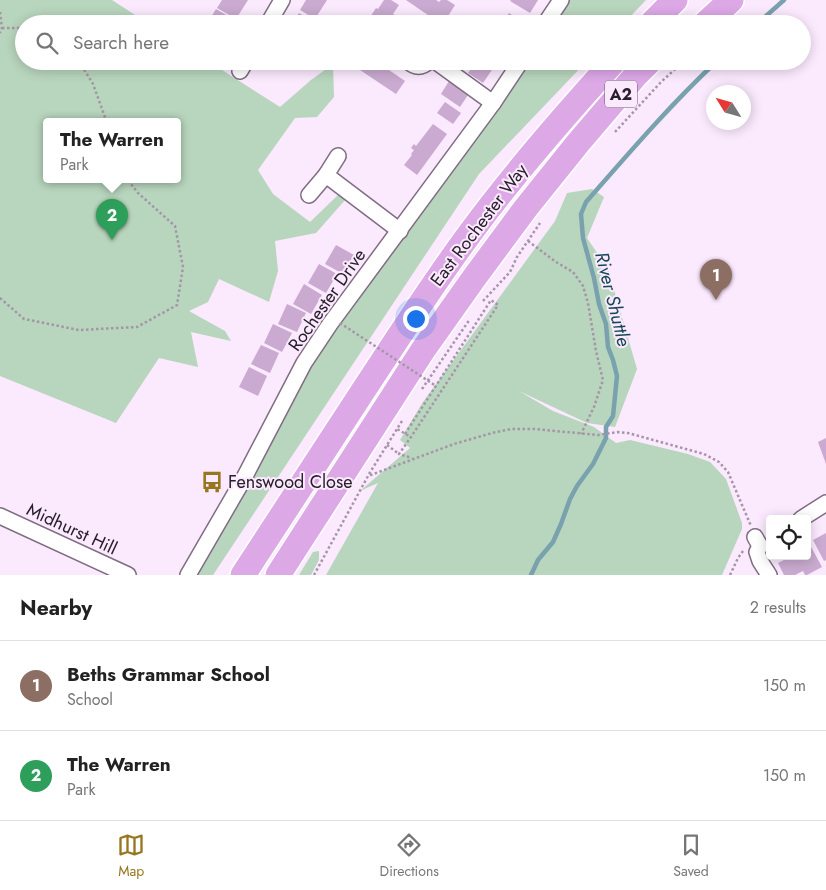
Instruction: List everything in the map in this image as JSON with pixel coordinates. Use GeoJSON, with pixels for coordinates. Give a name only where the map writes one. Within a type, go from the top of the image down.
{"type":"FeatureCollection","features":[{"type":"Feature","properties":{"kind":"highway"},"geometry":{"type":"LineString","coordinates":[[660,15],[675,0]]}},
{"type":"Feature","properties":{"kind":"highway"},"geometry":{"type":"LineString","coordinates":[[696,15],[712,0]]}},
{"type":"Feature","properties":{"kind":"highway"},"geometry":{"type":"LineString","coordinates":[[715,15],[731,0]]}},
{"type":"Feature","properties":{"kind":"highway","name":"East Rochester Way"},"geometry":{"type":"LineString","coordinates":[[243,575],[431,287],[471,231],[556,125],[606,70]]}},
{"type":"Feature","properties":{"kind":"highway","name":"A2"},"geometry":{"type":"LineString","coordinates":[[601,132],[641,70]]}},
{"type":"Feature","properties":{"kind":"highway"},"geometry":{"type":"LineString","coordinates":[[601,132],[656,70]]}},
{"type":"Feature","properties":{"kind":"highway","name":"East Rochester Way"},"geometry":{"type":"LineString","coordinates":[[278,575],[423,350],[525,209],[601,132]]}},
{"type":"Feature","properties":{"kind":"street"},"geometry":{"type":"LineString","coordinates":[[273,15],[282,0]]}},
{"type":"Feature","properties":{"kind":"street"},"geometry":{"type":"LineString","coordinates":[[551,15],[561,0]]}},
{"type":"Feature","properties":{"kind":"street"},"geometry":{"type":"LineString","coordinates":[[447,70],[493,104]]}},
{"type":"Feature","properties":{"kind":"street","name":"Rochester Drive"},"geometry":{"type":"LineString","coordinates":[[188,575],[243,480],[304,363],[330,324],[493,104],[514,70]]}},
{"type":"Feature","properties":{"kind":"street"},"geometry":{"type":"LineString","coordinates":[[309,195],[338,156]]}},
{"type":"Feature","properties":{"kind":"street"},"geometry":{"type":"LineString","coordinates":[[326,174],[400,231]]}},
{"type":"Feature","properties":{"kind":"street"},"geometry":{"type":"LineString","coordinates":[[807,515],[826,503]]}},
{"type":"Feature","properties":{"kind":"street","name":"Midhurst Hill"},"geometry":{"type":"LineString","coordinates":[[0,516],[128,575]]}},
{"type":"Feature","properties":{"kind":"street"},"geometry":{"type":"LineString","coordinates":[[761,540],[757,552],[760,561],[769,575]]}},
{"type":"Feature","properties":{"kind":"path"},"geometry":{"type":"LineString","coordinates":[[0,12],[2,28],[0,33]]}},
{"type":"Feature","properties":{"kind":"path"},"geometry":{"type":"LineString","coordinates":[[2,28],[15,28]]}},
{"type":"Feature","properties":{"kind":"path"},"geometry":{"type":"LineString","coordinates":[[84,70],[93,84],[105,118]]}},
{"type":"Feature","properties":{"kind":"path"},"geometry":{"type":"LineString","coordinates":[[601,132],[674,70]]}},
{"type":"Feature","properties":{"kind":"path"},"geometry":{"type":"LineString","coordinates":[[0,298],[24,319],[79,330],[137,327],[177,305],[183,267],[175,226],[138,193],[130,183]]}},
{"type":"Feature","properties":{"kind":"path"},"geometry":{"type":"LineString","coordinates":[[483,301],[510,272],[545,217]]}},
{"type":"Feature","properties":{"kind":"path"},"geometry":{"type":"LineString","coordinates":[[528,241],[573,272],[583,286],[588,303],[603,380],[594,407],[581,434]]}},
{"type":"Feature","properties":{"kind":"path"},"geometry":{"type":"LineString","coordinates":[[399,454],[498,305],[491,300],[405,434]]}},
{"type":"Feature","properties":{"kind":"path"},"geometry":{"type":"LineString","coordinates":[[421,391],[472,317]]}},
{"type":"Feature","properties":{"kind":"path"},"geometry":{"type":"LineString","coordinates":[[340,322],[436,386]]}},
{"type":"Feature","properties":{"kind":"path"},"geometry":{"type":"LineString","coordinates":[[314,575],[368,476],[406,414]]}},
{"type":"Feature","properties":{"kind":"path"},"geometry":{"type":"LineString","coordinates":[[397,429],[411,438]]}},
{"type":"Feature","properties":{"kind":"path"},"geometry":{"type":"LineString","coordinates":[[368,476],[454,444],[511,429],[534,429],[598,435],[618,432],[628,433],[704,454],[719,462],[728,472],[761,540],[738,558],[730,575]]}},
{"type":"Feature","properties":{"kind":"path"},"geometry":{"type":"LineString","coordinates":[[554,435],[556,431]]}},
{"type":"Feature","properties":{"kind":"path"},"geometry":{"type":"LineString","coordinates":[[387,445],[399,454],[414,458]]}},
{"type":"Feature","properties":{"kind":"green space"},"geometry":{"type":"Polygon","coordinates":[[[0,0],[112,0],[135,15],[15,15],[15,70],[222,70],[280,107],[325,70],[333,70],[334,97],[317,117],[295,118],[258,170],[273,194],[310,222],[338,195],[346,199],[316,233],[275,241],[278,271],[269,302],[219,279],[208,302],[189,311],[225,331],[231,341],[191,332],[198,367],[159,358],[116,423],[0,376],[0,0]]]}},
{"type":"Feature","properties":{"kind":"green space"},"geometry":{"type":"Polygon","coordinates":[[[566,0],[646,0],[632,15],[556,15],[566,0]]]}},
{"type":"Feature","properties":{"kind":"green space"},"geometry":{"type":"Polygon","coordinates":[[[518,70],[578,70],[479,174],[213,575],[188,575],[323,345],[518,70]]]}},
{"type":"Feature","properties":{"kind":"green space"},"geometry":{"type":"Polygon","coordinates":[[[592,189],[604,197],[587,238],[608,269],[637,369],[615,427],[587,423],[519,391],[553,411],[594,427],[616,443],[630,440],[688,454],[710,462],[726,479],[742,523],[742,529],[722,575],[326,575],[378,483],[360,491],[410,448],[400,440],[423,402],[555,221],[567,193],[592,189]]]}},
{"type":"Feature","properties":{"kind":"green space"},"geometry":{"type":"Polygon","coordinates":[[[319,551],[319,560],[311,575],[299,575],[313,552],[319,551]]]}},
{"type":"Feature","properties":{"kind":"building"},"geometry":{"type":"Polygon","coordinates":[[[222,0],[248,0],[239,15],[229,15],[217,8],[222,0]]]}},
{"type":"Feature","properties":{"kind":"building"},"geometry":{"type":"Polygon","coordinates":[[[306,0],[327,0],[318,15],[308,15],[300,10],[306,0]]]}},
{"type":"Feature","properties":{"kind":"building"},"geometry":{"type":"Polygon","coordinates":[[[384,0],[391,0],[399,5],[393,14],[395,15],[371,15],[376,8],[378,9],[384,0]]]}},
{"type":"Feature","properties":{"kind":"building"},"geometry":{"type":"Polygon","coordinates":[[[406,0],[436,0],[439,2],[447,0],[455,5],[449,15],[428,15],[406,0]]]}},
{"type":"Feature","properties":{"kind":"building"},"geometry":{"type":"Polygon","coordinates":[[[511,0],[538,0],[530,13],[511,0]]]}},
{"type":"Feature","properties":{"kind":"building"},"geometry":{"type":"Polygon","coordinates":[[[216,9],[226,15],[212,15],[216,9]]]}},
{"type":"Feature","properties":{"kind":"building"},"geometry":{"type":"Polygon","coordinates":[[[360,70],[389,70],[405,81],[396,94],[360,70]]]}},
{"type":"Feature","properties":{"kind":"building"},"geometry":{"type":"Polygon","coordinates":[[[470,70],[492,70],[483,83],[468,73],[470,70]]]}},
{"type":"Feature","properties":{"kind":"building"},"geometry":{"type":"Polygon","coordinates":[[[449,81],[468,95],[460,107],[441,94],[449,81]]]}},
{"type":"Feature","properties":{"kind":"building"},"geometry":{"type":"Polygon","coordinates":[[[445,102],[461,113],[453,124],[437,113],[445,102]]]}},
{"type":"Feature","properties":{"kind":"building"},"geometry":{"type":"Polygon","coordinates":[[[433,124],[447,134],[417,175],[404,165],[412,155],[414,150],[411,148],[414,144],[416,146],[433,124]]]}},
{"type":"Feature","properties":{"kind":"building"},"geometry":{"type":"Polygon","coordinates":[[[336,245],[354,255],[343,274],[325,264],[336,245]]]}},
{"type":"Feature","properties":{"kind":"building"},"geometry":{"type":"Polygon","coordinates":[[[319,264],[337,274],[326,293],[308,283],[319,264]]]}},
{"type":"Feature","properties":{"kind":"building"},"geometry":{"type":"Polygon","coordinates":[[[304,284],[322,295],[311,314],[293,304],[304,284]]]}},
{"type":"Feature","properties":{"kind":"building"},"geometry":{"type":"Polygon","coordinates":[[[287,304],[306,313],[297,332],[278,324],[287,304]]]}},
{"type":"Feature","properties":{"kind":"building"},"geometry":{"type":"Polygon","coordinates":[[[273,324],[292,333],[282,352],[264,343],[273,324]]]}},
{"type":"Feature","properties":{"kind":"building"},"geometry":{"type":"Polygon","coordinates":[[[261,345],[279,353],[270,373],[251,364],[261,345]]]}},
{"type":"Feature","properties":{"kind":"building"},"geometry":{"type":"Polygon","coordinates":[[[249,367],[267,376],[258,396],[239,387],[249,367]]]}},
{"type":"Feature","properties":{"kind":"building"},"geometry":{"type":"Polygon","coordinates":[[[826,438],[826,464],[818,442],[826,438]]]}},
{"type":"Feature","properties":{"kind":"building"},"geometry":{"type":"Polygon","coordinates":[[[826,533],[826,560],[824,561],[813,540],[826,533]]]}},
{"type":"Feature","properties":{"kind":"building"},"geometry":{"type":"Polygon","coordinates":[[[811,547],[822,567],[807,575],[803,571],[795,575],[784,575],[778,563],[784,560],[811,560],[811,547]]]}},
{"type":"Feature","properties":{"kind":"waterway","name":"River Shuttle"},"geometry":{"type":"LineString","coordinates":[[767,15],[784,0]]}},
{"type":"Feature","properties":{"kind":"waterway","name":"River Shuttle"},"geometry":{"type":"LineString","coordinates":[[531,575],[538,560],[553,542],[570,499],[593,464],[606,438],[606,427],[613,416],[617,376],[608,347],[606,324],[599,304],[583,238],[581,214],[586,202],[708,70]]}},
{"type":"Feature","properties":{"kind":"place","name":"The Warren"},"geometry":{"type":"Point","coordinates":[112,240]}},
{"type":"Feature","properties":{"kind":"place","name":"Beths Grammar School"},"geometry":{"type":"Point","coordinates":[716,300]}},
{"type":"Feature","properties":{"kind":"place","name":"Fenswood Close"},"geometry":{"type":"Point","coordinates":[212,482]}}]}
